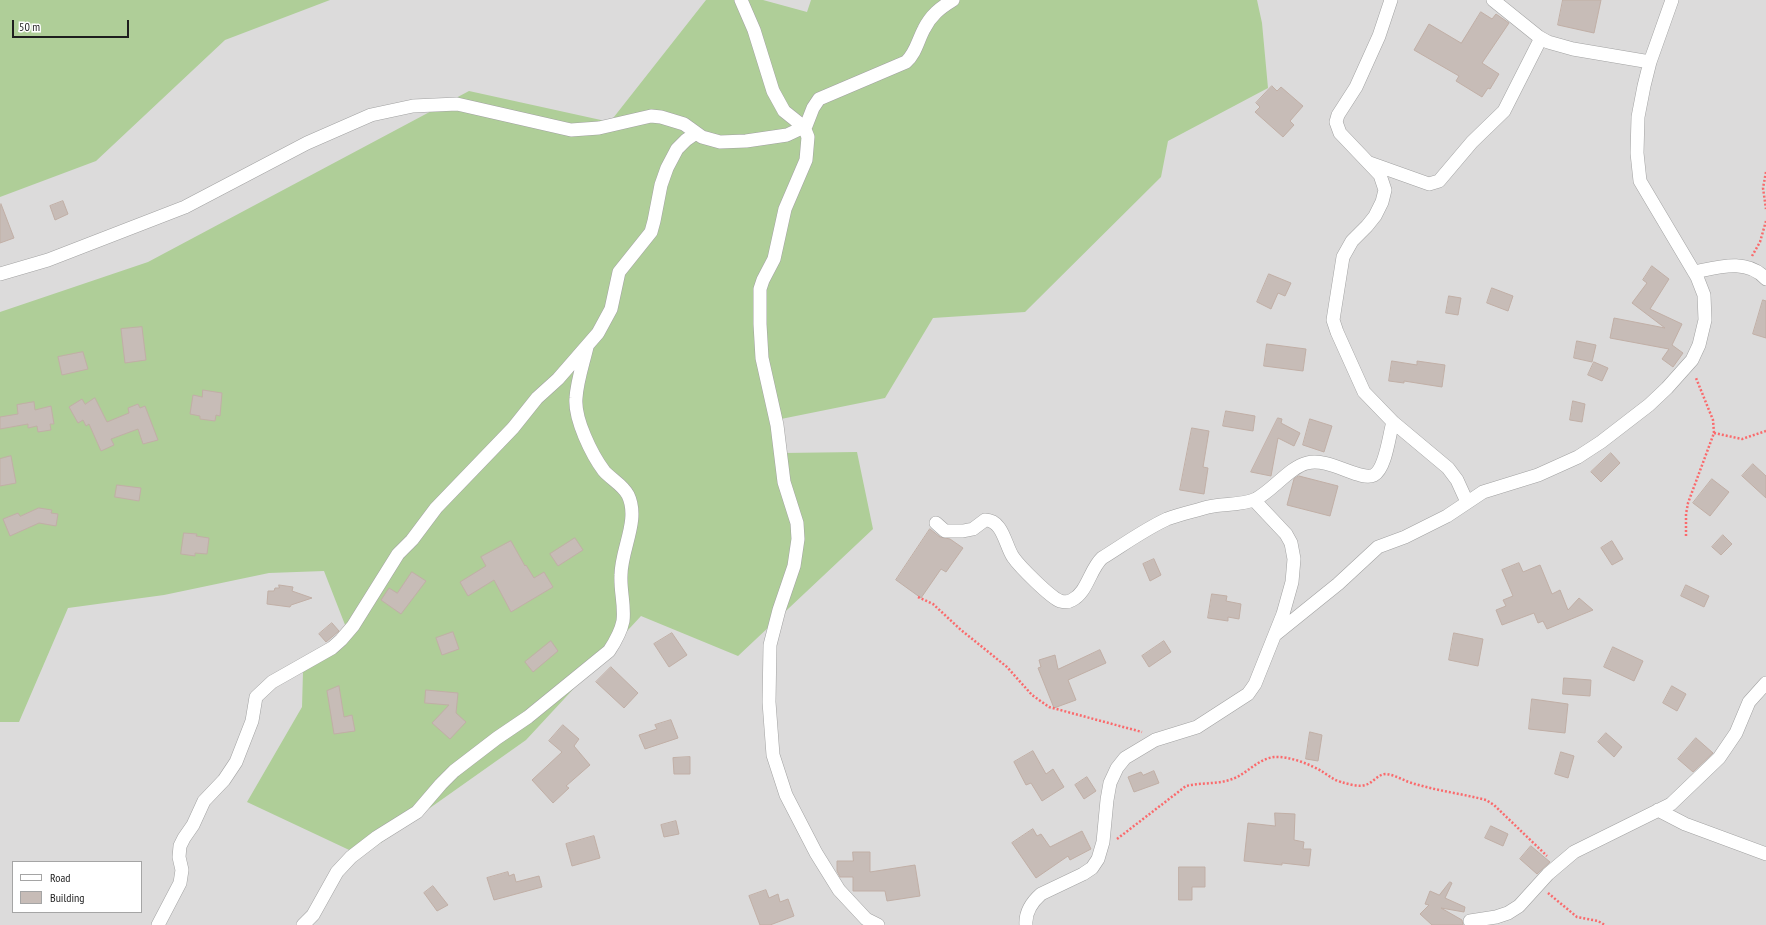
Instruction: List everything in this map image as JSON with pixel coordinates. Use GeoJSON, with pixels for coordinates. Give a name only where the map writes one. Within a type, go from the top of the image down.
{"type":"FeatureCollection","features":[{"type":"Feature","properties":{"kind":"street"},"geometry":{"type":"LineString","coordinates":[[741,0],[754,30],[773,91],[784,111],[804,127],[808,137],[806,160],[785,209],[774,260],[763,280],[760,289],[762,358],[777,425],[784,482],[797,523],[798,539],[794,566],[779,610],[770,645],[769,702],[773,755],[786,795],[816,853],[838,890],[866,919],[878,925]]}},
{"type":"Feature","properties":{"kind":"street"},"geometry":{"type":"LineString","coordinates":[[0,274],[48,260],[185,207],[307,143],[371,115],[413,106],[457,104],[571,130],[599,128],[651,116],[661,117],[684,124],[702,137],[720,142],[746,141],[787,135],[804,127],[808,123],[813,108],[819,99],[906,62],[913,55],[929,19],[938,9],[953,0]]}},
{"type":"Feature","properties":{"kind":"street"},"geometry":{"type":"LineString","coordinates":[[1391,0],[1379,36],[1356,87],[1338,115],[1336,122],[1340,133],[1380,175],[1385,190],[1382,202],[1367,226],[1348,246],[1343,258],[1333,320],[1364,392],[1393,422],[1448,468],[1457,480],[1467,502]]}},
{"type":"Feature","properties":{"kind":"street"},"geometry":{"type":"LineString","coordinates":[[1493,0],[1548,42],[1572,49],[1650,62]]}},
{"type":"Feature","properties":{"kind":"street"},"geometry":{"type":"LineString","coordinates":[[1276,634],[1338,584],[1378,547],[1405,537],[1447,516],[1483,492],[1538,475],[1578,457],[1601,442],[1649,406],[1692,360],[1699,345],[1705,320],[1704,295],[1701,285],[1694,272],[1638,175],[1638,117],[1650,62],[1672,0]]}},
{"type":"Feature","properties":{"kind":"street"},"geometry":{"type":"LineString","coordinates":[[1369,163],[1428,184],[1439,182],[1472,142],[1504,111],[1541,38]]}},
{"type":"Feature","properties":{"kind":"street"},"geometry":{"type":"LineString","coordinates":[[158,925],[180,884],[182,870],[179,857],[180,846],[193,825],[204,801],[224,780],[236,762],[252,722],[255,701],[258,694],[281,675],[332,648],[341,640],[353,626],[398,554],[412,540],[436,508],[513,428],[537,398],[558,379],[598,333],[608,316],[620,272],[651,232],[661,185],[667,168],[677,149],[696,133]]}},
{"type":"Feature","properties":{"kind":"street"},"geometry":{"type":"LineString","coordinates":[[1694,272],[1730,265],[1743,266],[1760,274],[1766,279]]}},
{"type":"Feature","properties":{"kind":"street"},"geometry":{"type":"LineString","coordinates":[[302,925],[313,915],[337,872],[351,857],[377,837],[417,812],[454,772],[497,738],[528,717],[610,651],[615,642],[624,612],[621,576],[622,558],[629,536],[631,507],[628,495],[604,471],[592,452],[578,417],[576,399],[587,346]]}},
{"type":"Feature","properties":{"kind":"street"},"geometry":{"type":"LineString","coordinates":[[936,523],[948,532],[968,530],[985,520],[995,523],[1013,557],[1038,583],[1059,600],[1064,602],[1078,596],[1095,566],[1102,558],[1167,520],[1210,506],[1254,500],[1272,490],[1282,479],[1307,462],[1326,462],[1365,477],[1374,475],[1381,467],[1384,460],[1393,422]]}},
{"type":"Feature","properties":{"kind":"street"},"geometry":{"type":"LineString","coordinates":[[1026,925],[1026,916],[1035,899],[1041,894],[1083,874],[1092,868],[1103,842],[1106,800],[1110,783],[1117,768],[1125,758],[1155,740],[1197,727],[1248,694],[1260,675],[1276,634],[1292,582],[1294,559],[1291,543],[1281,526],[1254,500]]}},
{"type":"Feature","properties":{"kind":"street"},"geometry":{"type":"LineString","coordinates":[[1470,921],[1505,915],[1519,906],[1557,867],[1585,844],[1671,804],[1719,758],[1736,733],[1749,702],[1766,683]]}},
{"type":"Feature","properties":{"kind":"street"},"geometry":{"type":"LineString","coordinates":[[1658,810],[1684,824],[1766,854]]}},
{"type":"Feature","properties":{"kind":"path"},"geometry":{"type":"LineString","coordinates":[[1766,172],[1763,188],[1766,209]]}},
{"type":"Feature","properties":{"kind":"path"},"geometry":{"type":"LineString","coordinates":[[1743,266],[1760,242],[1766,221]]}},
{"type":"Feature","properties":{"kind":"path"},"geometry":{"type":"LineString","coordinates":[[1686,536],[1686,514],[1688,503],[1714,433],[1713,420],[1696,383],[1692,360]]}},
{"type":"Feature","properties":{"kind":"path"},"geometry":{"type":"LineString","coordinates":[[1714,433],[1742,439],[1766,431]]}},
{"type":"Feature","properties":{"kind":"path"},"geometry":{"type":"LineString","coordinates":[[918,597],[933,604],[961,630],[1007,667],[1032,695],[1049,707],[1164,738]]}},
{"type":"Feature","properties":{"kind":"path"},"geometry":{"type":"LineString","coordinates":[[1100,852],[1186,786],[1199,783],[1223,782],[1237,777],[1263,760],[1275,757],[1289,759],[1308,765],[1332,779],[1356,785],[1363,786],[1382,775],[1388,774],[1414,784],[1486,800],[1494,805],[1557,867]]}},
{"type":"Feature","properties":{"kind":"path"},"geometry":{"type":"LineString","coordinates":[[1539,884],[1577,917],[1598,921],[1605,925]]}},
{"type":"Feature","properties":{"kind":"shaded area"},"geometry":{"type":"Polygon","coordinates":[[[0,0],[1766,0],[1766,925],[0,925],[0,0]]]}},
{"type":"Feature","properties":{"kind":"green space"},"geometry":{"type":"Polygon","coordinates":[[[0,0],[330,0],[225,40],[96,161],[0,197],[0,0]]]}},
{"type":"Feature","properties":{"kind":"green space"},"geometry":{"type":"Polygon","coordinates":[[[706,0],[763,0],[807,12],[811,0],[1257,0],[1262,23],[1268,88],[1168,141],[1161,177],[1025,312],[933,318],[885,398],[781,419],[783,453],[857,452],[873,529],[738,656],[641,616],[526,740],[362,856],[247,802],[302,707],[303,672],[349,635],[324,571],[269,573],[164,595],[68,608],[19,722],[0,722],[0,312],[148,262],[469,91],[610,122],[706,0]]]}},
{"type":"Feature","properties":{"kind":"building"},"geometry":{"type":"Polygon","coordinates":[[[1563,0],[1601,0],[1594,33],[1558,25],[1563,0]]]}},
{"type":"Feature","properties":{"kind":"building"},"geometry":{"type":"Polygon","coordinates":[[[1481,12],[1492,19],[1496,14],[1509,23],[1482,63],[1499,74],[1490,89],[1488,88],[1482,97],[1456,81],[1459,76],[1414,50],[1429,24],[1461,43],[1481,12]]]}},
{"type":"Feature","properties":{"kind":"building"},"geometry":{"type":"Polygon","coordinates":[[[1272,86],[1277,91],[1281,87],[1303,106],[1290,121],[1294,125],[1283,137],[1255,112],[1260,107],[1256,103],[1272,86]]]}},
{"type":"Feature","properties":{"kind":"building"},"geometry":{"type":"Polygon","coordinates":[[[63,201],[68,214],[55,220],[50,206],[63,201]]]}},
{"type":"Feature","properties":{"kind":"building"},"geometry":{"type":"Polygon","coordinates":[[[1,204],[14,238],[0,243],[0,205],[1,204]]]}},
{"type":"Feature","properties":{"kind":"building"},"geometry":{"type":"Polygon","coordinates":[[[1652,266],[1669,279],[1650,309],[1682,324],[1672,345],[1683,353],[1673,367],[1662,359],[1669,349],[1610,338],[1614,318],[1665,328],[1632,303],[1647,283],[1643,280],[1652,266]]]}},
{"type":"Feature","properties":{"kind":"building"},"geometry":{"type":"Polygon","coordinates":[[[1269,274],[1291,283],[1285,296],[1278,293],[1271,309],[1257,302],[1269,274]]]}},
{"type":"Feature","properties":{"kind":"building"},"geometry":{"type":"Polygon","coordinates":[[[1492,288],[1513,296],[1508,311],[1487,303],[1492,288]]]}},
{"type":"Feature","properties":{"kind":"building"},"geometry":{"type":"Polygon","coordinates":[[[1449,296],[1461,298],[1458,315],[1446,313],[1449,296]]]}},
{"type":"Feature","properties":{"kind":"building"},"geometry":{"type":"Polygon","coordinates":[[[1763,300],[1766,301],[1766,338],[1753,334],[1763,300]]]}},
{"type":"Feature","properties":{"kind":"building"},"geometry":{"type":"Polygon","coordinates":[[[142,327],[146,360],[125,363],[121,329],[142,327]]]}},
{"type":"Feature","properties":{"kind":"building"},"geometry":{"type":"Polygon","coordinates":[[[1577,341],[1596,345],[1592,362],[1574,358],[1577,341]]]}},
{"type":"Feature","properties":{"kind":"building"},"geometry":{"type":"Polygon","coordinates":[[[1267,344],[1306,349],[1303,371],[1264,366],[1267,344]]]}},
{"type":"Feature","properties":{"kind":"building"},"geometry":{"type":"Polygon","coordinates":[[[83,352],[88,369],[62,375],[58,357],[83,352]]]}},
{"type":"Feature","properties":{"kind":"building"},"geometry":{"type":"Polygon","coordinates":[[[1392,361],[1417,365],[1417,361],[1445,365],[1442,387],[1404,381],[1404,383],[1389,381],[1392,361]]]}},
{"type":"Feature","properties":{"kind":"building"},"geometry":{"type":"Polygon","coordinates":[[[1594,362],[1608,368],[1602,381],[1588,375],[1594,362]]]}},
{"type":"Feature","properties":{"kind":"building"},"geometry":{"type":"Polygon","coordinates":[[[203,390],[222,393],[220,416],[216,415],[215,421],[200,419],[200,416],[190,414],[193,395],[202,397],[203,390]]]}},
{"type":"Feature","properties":{"kind":"building"},"geometry":{"type":"Polygon","coordinates":[[[95,398],[107,422],[129,413],[128,408],[138,404],[140,408],[145,406],[158,440],[143,444],[138,429],[111,439],[114,445],[101,451],[89,424],[86,426],[83,420],[78,423],[69,407],[82,399],[85,404],[95,398]]]}},
{"type":"Feature","properties":{"kind":"building"},"geometry":{"type":"Polygon","coordinates":[[[1573,401],[1585,404],[1582,422],[1570,420],[1573,401]]]}},
{"type":"Feature","properties":{"kind":"building"},"geometry":{"type":"Polygon","coordinates":[[[34,402],[35,410],[51,406],[54,424],[50,424],[51,430],[38,432],[37,426],[28,428],[28,424],[0,429],[0,417],[18,414],[17,405],[34,402]]]}},
{"type":"Feature","properties":{"kind":"building"},"geometry":{"type":"Polygon","coordinates":[[[1226,411],[1255,416],[1253,431],[1223,426],[1226,411]]]}},
{"type":"Feature","properties":{"kind":"building"},"geometry":{"type":"Polygon","coordinates":[[[1278,418],[1282,419],[1281,423],[1300,433],[1294,446],[1278,438],[1271,476],[1251,472],[1278,418]]]}},
{"type":"Feature","properties":{"kind":"building"},"geometry":{"type":"Polygon","coordinates":[[[1310,419],[1332,426],[1324,452],[1303,445],[1310,419]]]}},
{"type":"Feature","properties":{"kind":"building"},"geometry":{"type":"Polygon","coordinates":[[[1192,428],[1209,431],[1203,467],[1208,468],[1204,494],[1180,490],[1192,428]]]}},
{"type":"Feature","properties":{"kind":"building"},"geometry":{"type":"Polygon","coordinates":[[[1611,453],[1620,463],[1601,482],[1591,472],[1611,453]]]}},
{"type":"Feature","properties":{"kind":"building"},"geometry":{"type":"Polygon","coordinates":[[[11,456],[16,483],[0,486],[0,459],[11,456]]]}},
{"type":"Feature","properties":{"kind":"building"},"geometry":{"type":"Polygon","coordinates":[[[1753,464],[1766,476],[1766,498],[1742,476],[1753,464]]]}},
{"type":"Feature","properties":{"kind":"building"},"geometry":{"type":"Polygon","coordinates":[[[1299,476],[1338,486],[1330,516],[1287,505],[1294,479],[1299,476]]]}},
{"type":"Feature","properties":{"kind":"building"},"geometry":{"type":"Polygon","coordinates":[[[1712,479],[1729,492],[1710,516],[1693,503],[1712,479]]]}},
{"type":"Feature","properties":{"kind":"building"},"geometry":{"type":"Polygon","coordinates":[[[117,485],[141,488],[139,501],[115,497],[117,485]]]}},
{"type":"Feature","properties":{"kind":"building"},"geometry":{"type":"Polygon","coordinates":[[[39,508],[52,510],[51,513],[58,514],[56,526],[39,523],[10,536],[3,519],[18,513],[20,516],[39,508]]]}},
{"type":"Feature","properties":{"kind":"building"},"geometry":{"type":"Polygon","coordinates":[[[930,529],[940,537],[950,539],[963,548],[946,572],[941,569],[921,598],[896,580],[930,529]]]}},
{"type":"Feature","properties":{"kind":"building"},"geometry":{"type":"Polygon","coordinates":[[[184,533],[197,534],[196,536],[209,538],[207,554],[195,553],[195,556],[181,554],[184,533]]]}},
{"type":"Feature","properties":{"kind":"building"},"geometry":{"type":"Polygon","coordinates":[[[1723,535],[1732,544],[1721,555],[1712,547],[1723,535]]]}},
{"type":"Feature","properties":{"kind":"building"},"geometry":{"type":"Polygon","coordinates":[[[575,538],[583,550],[558,566],[550,554],[575,538]]]}},
{"type":"Feature","properties":{"kind":"building"},"geometry":{"type":"Polygon","coordinates":[[[511,541],[525,566],[526,565],[534,578],[544,572],[553,587],[511,612],[494,580],[468,596],[460,582],[486,566],[481,557],[511,541]]]}},
{"type":"Feature","properties":{"kind":"building"},"geometry":{"type":"Polygon","coordinates":[[[1612,541],[1623,559],[1612,565],[1601,548],[1612,541]]]}},
{"type":"Feature","properties":{"kind":"building"},"geometry":{"type":"Polygon","coordinates":[[[1154,559],[1161,575],[1150,581],[1143,564],[1154,559]]]}},
{"type":"Feature","properties":{"kind":"building"},"geometry":{"type":"Polygon","coordinates":[[[1519,563],[1523,572],[1540,565],[1552,594],[1560,590],[1568,610],[1579,598],[1593,610],[1547,629],[1543,621],[1538,623],[1534,613],[1502,625],[1496,610],[1506,606],[1503,600],[1513,596],[1502,570],[1519,563]]]}},
{"type":"Feature","properties":{"kind":"building"},"geometry":{"type":"Polygon","coordinates":[[[412,572],[426,581],[401,614],[381,600],[389,588],[397,593],[412,572]]]}},
{"type":"Feature","properties":{"kind":"building"},"geometry":{"type":"Polygon","coordinates":[[[279,585],[293,587],[292,591],[312,598],[291,605],[290,607],[267,604],[268,591],[274,591],[275,588],[279,588],[279,585]]]}},
{"type":"Feature","properties":{"kind":"building"},"geometry":{"type":"Polygon","coordinates":[[[1686,585],[1709,596],[1704,607],[1681,596],[1686,585]]]}},
{"type":"Feature","properties":{"kind":"building"},"geometry":{"type":"Polygon","coordinates":[[[1212,594],[1227,596],[1226,601],[1241,604],[1239,619],[1228,617],[1228,621],[1208,618],[1212,594]]]}},
{"type":"Feature","properties":{"kind":"building"},"geometry":{"type":"Polygon","coordinates":[[[332,623],[339,631],[326,642],[319,634],[332,623]]]}},
{"type":"Feature","properties":{"kind":"building"},"geometry":{"type":"Polygon","coordinates":[[[453,632],[459,649],[442,655],[436,638],[453,632]]]}},
{"type":"Feature","properties":{"kind":"building"},"geometry":{"type":"Polygon","coordinates":[[[672,633],[687,655],[669,667],[654,644],[672,633]]]}},
{"type":"Feature","properties":{"kind":"building"},"geometry":{"type":"Polygon","coordinates":[[[1454,633],[1483,639],[1478,666],[1449,660],[1454,633]]]}},
{"type":"Feature","properties":{"kind":"building"},"geometry":{"type":"Polygon","coordinates":[[[551,641],[558,651],[533,672],[525,662],[551,641]]]}},
{"type":"Feature","properties":{"kind":"building"},"geometry":{"type":"Polygon","coordinates":[[[1164,641],[1171,652],[1149,667],[1142,656],[1164,641]]]}},
{"type":"Feature","properties":{"kind":"building"},"geometry":{"type":"Polygon","coordinates":[[[1613,647],[1643,661],[1634,681],[1604,667],[1613,647]]]}},
{"type":"Feature","properties":{"kind":"building"},"geometry":{"type":"Polygon","coordinates":[[[1100,650],[1106,663],[1068,680],[1076,700],[1054,708],[1038,668],[1041,667],[1039,660],[1055,655],[1058,669],[1100,650]]]}},
{"type":"Feature","properties":{"kind":"building"},"geometry":{"type":"Polygon","coordinates":[[[611,667],[638,693],[624,708],[596,682],[611,667]]]}},
{"type":"Feature","properties":{"kind":"building"},"geometry":{"type":"Polygon","coordinates":[[[1564,678],[1591,680],[1590,696],[1563,694],[1564,678]]]}},
{"type":"Feature","properties":{"kind":"building"},"geometry":{"type":"Polygon","coordinates":[[[339,686],[344,717],[352,715],[355,731],[334,734],[327,691],[339,686]]]}},
{"type":"Feature","properties":{"kind":"building"},"geometry":{"type":"Polygon","coordinates":[[[1672,686],[1686,694],[1677,711],[1663,703],[1672,686]]]}},
{"type":"Feature","properties":{"kind":"building"},"geometry":{"type":"Polygon","coordinates":[[[426,690],[458,693],[456,713],[466,722],[450,739],[432,723],[449,705],[425,703],[426,690]]]}},
{"type":"Feature","properties":{"kind":"building"},"geometry":{"type":"Polygon","coordinates":[[[1532,699],[1568,704],[1565,733],[1529,729],[1532,699]]]}},
{"type":"Feature","properties":{"kind":"building"},"geometry":{"type":"Polygon","coordinates":[[[671,720],[678,738],[645,749],[639,735],[657,729],[655,725],[671,720]]]}},
{"type":"Feature","properties":{"kind":"building"},"geometry":{"type":"Polygon","coordinates":[[[563,725],[579,739],[574,746],[590,765],[566,786],[569,788],[553,803],[532,780],[562,752],[549,741],[563,725]]]}},
{"type":"Feature","properties":{"kind":"building"},"geometry":{"type":"Polygon","coordinates":[[[1310,732],[1322,735],[1318,761],[1306,759],[1310,732]]]}},
{"type":"Feature","properties":{"kind":"building"},"geometry":{"type":"Polygon","coordinates":[[[1606,733],[1622,747],[1614,757],[1598,742],[1606,733]]]}},
{"type":"Feature","properties":{"kind":"building"},"geometry":{"type":"Polygon","coordinates":[[[1696,738],[1713,753],[1693,772],[1678,759],[1696,738]]]}},
{"type":"Feature","properties":{"kind":"building"},"geometry":{"type":"Polygon","coordinates":[[[1033,751],[1046,774],[1053,769],[1064,787],[1042,801],[1031,783],[1026,785],[1014,762],[1033,751]]]}},
{"type":"Feature","properties":{"kind":"building"},"geometry":{"type":"Polygon","coordinates":[[[1561,752],[1574,756],[1568,778],[1555,774],[1561,752]]]}},
{"type":"Feature","properties":{"kind":"building"},"geometry":{"type":"Polygon","coordinates":[[[690,757],[690,774],[674,774],[673,758],[690,757]]]}},
{"type":"Feature","properties":{"kind":"building"},"geometry":{"type":"Polygon","coordinates":[[[1154,771],[1159,783],[1134,792],[1128,777],[1141,772],[1143,775],[1154,771]]]}},
{"type":"Feature","properties":{"kind":"building"},"geometry":{"type":"Polygon","coordinates":[[[1087,777],[1096,791],[1084,799],[1075,785],[1087,777]]]}},
{"type":"Feature","properties":{"kind":"building"},"geometry":{"type":"Polygon","coordinates":[[[1275,813],[1295,814],[1294,840],[1304,842],[1303,849],[1311,849],[1309,866],[1244,861],[1248,823],[1275,826],[1275,813]]]}},
{"type":"Feature","properties":{"kind":"building"},"geometry":{"type":"Polygon","coordinates":[[[676,821],[679,834],[664,837],[661,825],[676,821]]]}},
{"type":"Feature","properties":{"kind":"building"},"geometry":{"type":"Polygon","coordinates":[[[1491,826],[1508,834],[1503,846],[1485,838],[1491,826]]]}},
{"type":"Feature","properties":{"kind":"building"},"geometry":{"type":"Polygon","coordinates":[[[1033,829],[1037,836],[1041,834],[1050,847],[1082,831],[1091,849],[1070,860],[1068,856],[1036,878],[1012,843],[1033,829]]]}},
{"type":"Feature","properties":{"kind":"building"},"geometry":{"type":"Polygon","coordinates":[[[594,836],[600,858],[572,866],[566,844],[594,836]]]}},
{"type":"Feature","properties":{"kind":"building"},"geometry":{"type":"Polygon","coordinates":[[[1531,846],[1550,862],[1537,874],[1520,859],[1531,846]]]}},
{"type":"Feature","properties":{"kind":"building"},"geometry":{"type":"Polygon","coordinates":[[[853,852],[870,852],[870,872],[915,865],[920,896],[887,901],[885,891],[853,891],[853,877],[840,877],[837,871],[837,861],[853,861],[853,852]]]}},
{"type":"Feature","properties":{"kind":"building"},"geometry":{"type":"Polygon","coordinates":[[[1179,867],[1205,867],[1205,887],[1192,887],[1192,900],[1179,900],[1179,867]]]}},
{"type":"Feature","properties":{"kind":"building"},"geometry":{"type":"Polygon","coordinates":[[[508,872],[509,876],[514,874],[516,882],[539,876],[542,887],[494,900],[487,878],[508,872]]]}},
{"type":"Feature","properties":{"kind":"building"},"geometry":{"type":"Polygon","coordinates":[[[1450,882],[1452,883],[1445,898],[1465,907],[1464,912],[1441,908],[1462,920],[1463,925],[1432,925],[1420,914],[1429,905],[1425,904],[1430,891],[1439,895],[1450,882]]]}},
{"type":"Feature","properties":{"kind":"building"},"geometry":{"type":"Polygon","coordinates":[[[433,886],[448,905],[437,911],[424,893],[433,886]]]}},
{"type":"Feature","properties":{"kind":"building"},"geometry":{"type":"Polygon","coordinates":[[[766,890],[769,898],[778,894],[780,902],[788,899],[794,916],[770,925],[760,925],[749,896],[766,890]]]}}]}
